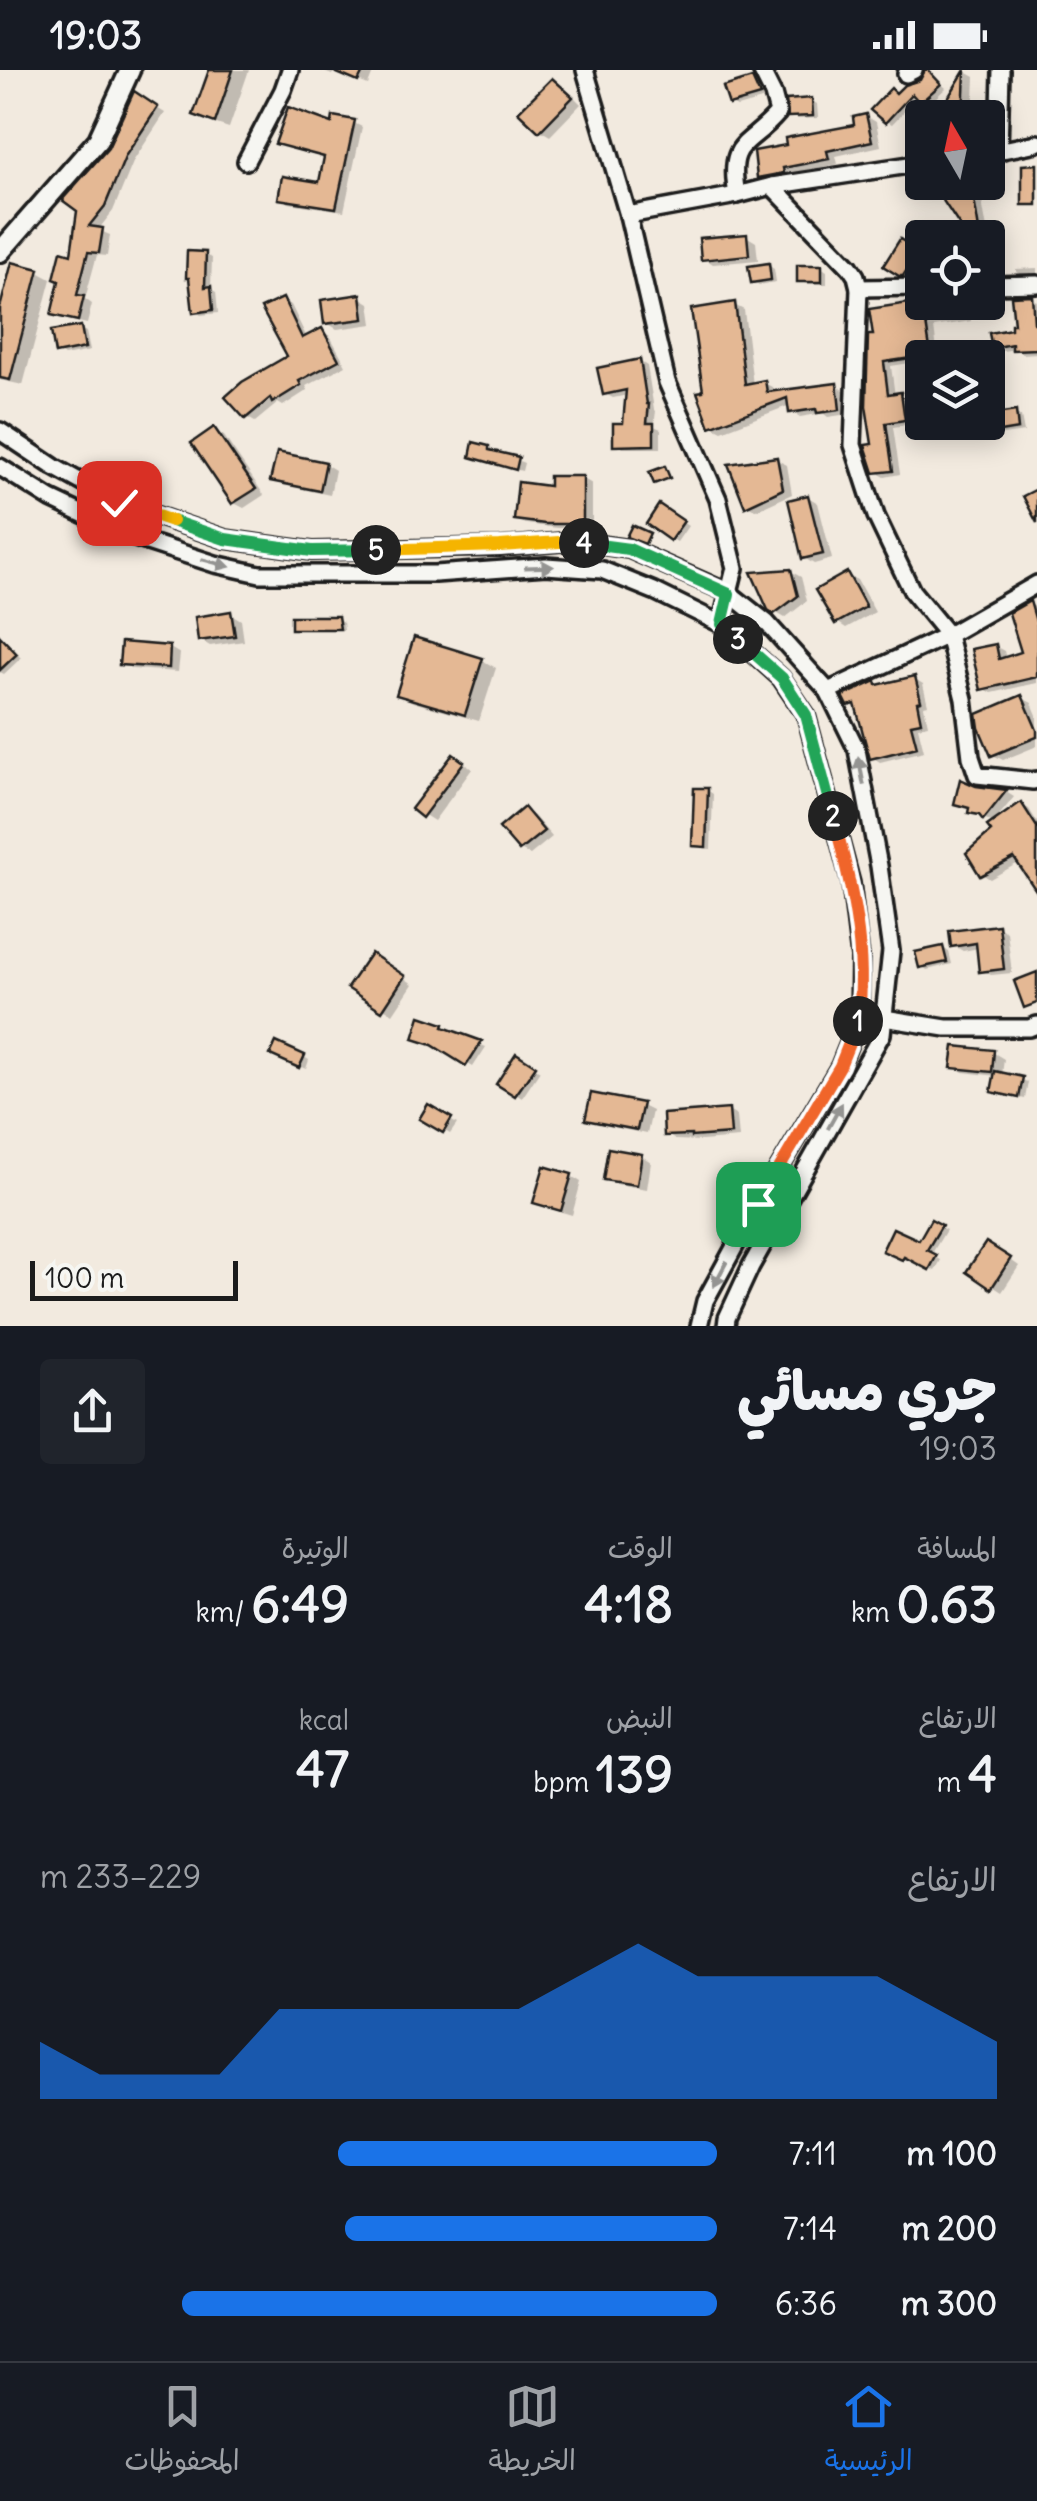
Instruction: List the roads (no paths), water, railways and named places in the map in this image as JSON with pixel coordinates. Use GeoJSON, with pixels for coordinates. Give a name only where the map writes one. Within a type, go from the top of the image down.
{"type":"FeatureCollection","features":[{"type":"Feature","properties":{"kind":"main road"},"geometry":{"type":"LineString","coordinates":[[0,252],[98,140],[130,70]]}},
{"type":"Feature","properties":{"kind":"street"},"geometry":{"type":"LineString","coordinates":[[246,160],[290,70]]}},
{"type":"Feature","properties":{"kind":"street"},"geometry":{"type":"LineString","coordinates":[[585,70],[628,215],[667,382],[718,499],[735,568],[722,624]]}},
{"type":"Feature","properties":{"kind":"street"},"geometry":{"type":"LineString","coordinates":[[737,195],[735,156],[755,132],[778,114],[774,94],[761,70]]}},
{"type":"Feature","properties":{"kind":"street"},"geometry":{"type":"LineString","coordinates":[[997,100],[1000,70]]}},
{"type":"Feature","properties":{"kind":"street"},"geometry":{"type":"LineString","coordinates":[[1005,150],[1037,144]]}},
{"type":"Feature","properties":{"kind":"street"},"geometry":{"type":"LineString","coordinates":[[628,215],[772,186],[905,166]]}},
{"type":"Feature","properties":{"kind":"street"},"geometry":{"type":"LineString","coordinates":[[772,186],[856,276],[859,288],[853,445],[876,516],[912,591],[948,636],[964,699],[971,758],[978,775],[1036,783]]}},
{"type":"Feature","properties":{"kind":"street"},"geometry":{"type":"LineString","coordinates":[[1005,285],[1037,284]]}},
{"type":"Feature","properties":{"kind":"street"},"geometry":{"type":"LineString","coordinates":[[859,288],[905,287]]}},
{"type":"Feature","properties":{"kind":"street"},"geometry":{"type":"LineString","coordinates":[[0,431],[119,503],[225,539],[312,551],[574,541],[629,549],[729,594],[768,622],[828,691],[857,750],[879,866],[891,951],[882,1034],[750,1266],[726,1326]]}},
{"type":"Feature","properties":{"kind":"street"},"geometry":{"type":"LineString","coordinates":[[0,467],[50,499],[129,536],[260,574],[435,574],[546,566],[602,570],[654,590],[722,624],[782,678],[806,715],[851,883],[860,957],[859,1018],[840,1066],[705,1301],[698,1326]]}},
{"type":"Feature","properties":{"kind":"street"},"geometry":{"type":"LineString","coordinates":[[828,691],[948,636],[1037,584]]}},
{"type":"Feature","properties":{"kind":"street"},"geometry":{"type":"LineString","coordinates":[[884,1018],[946,1028],[1037,1025]]}}]}
